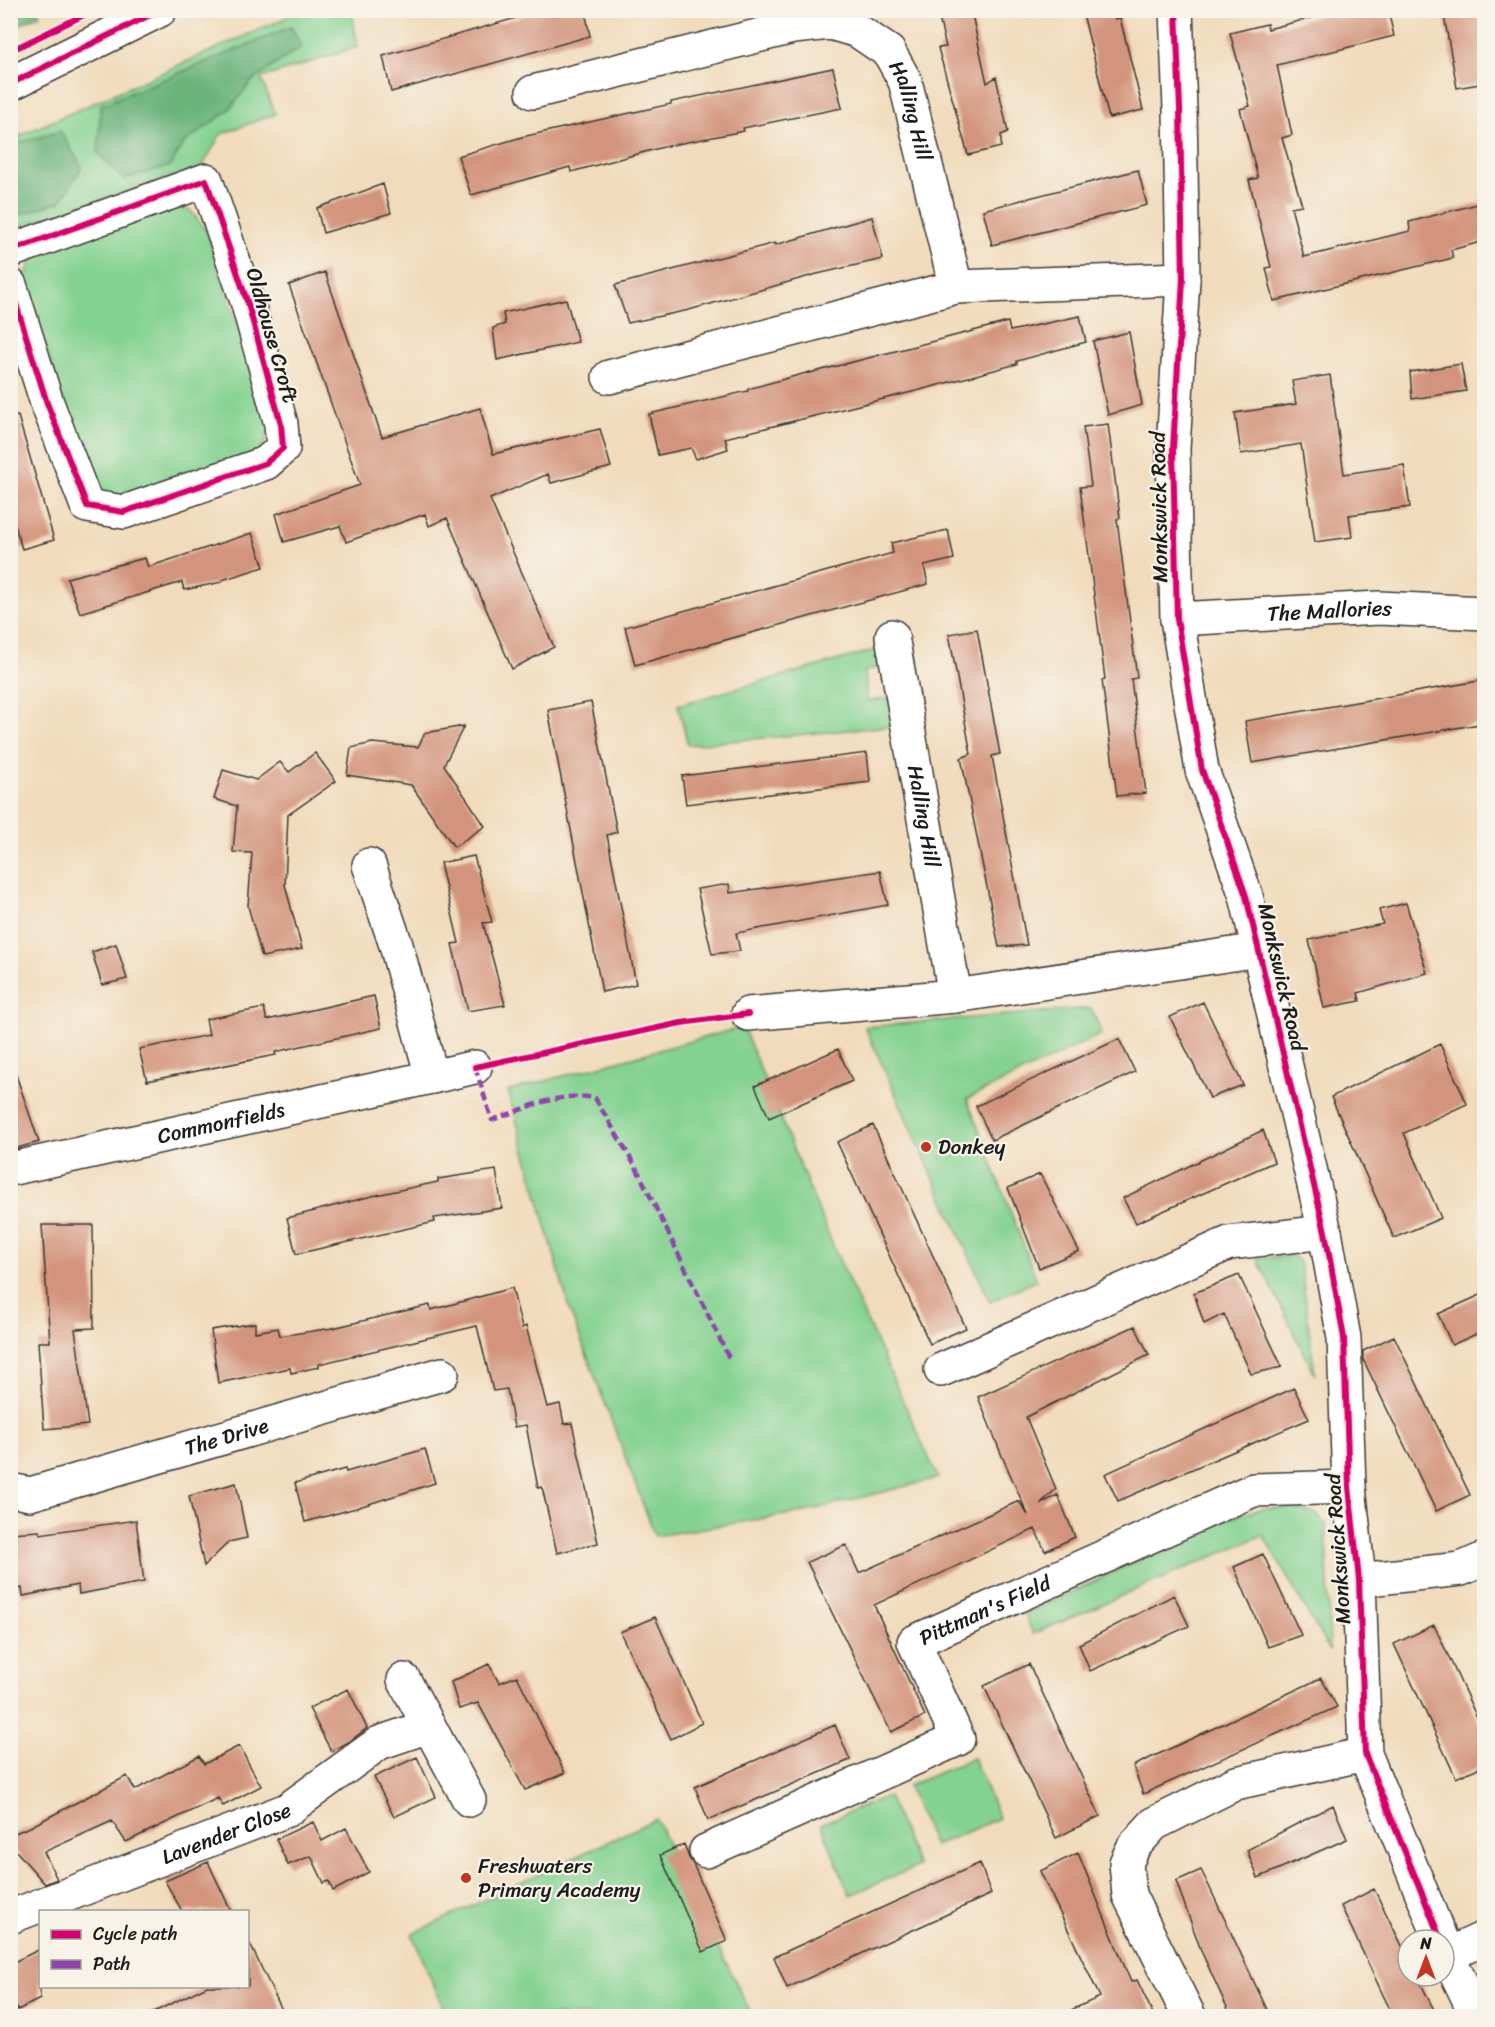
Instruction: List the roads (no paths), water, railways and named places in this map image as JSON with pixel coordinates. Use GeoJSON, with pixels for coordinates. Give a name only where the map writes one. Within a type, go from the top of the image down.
{"type":"FeatureCollection","features":[{"type":"Feature","properties":{"kind":"street"},"geometry":{"type":"LineString","coordinates":[[10,84],[160,10]]}},
{"type":"Feature","properties":{"kind":"street","name":"Monkswick Road"},"geometry":{"type":"LineString","coordinates":[[1176,10],[1183,279],[1173,449],[1176,619],[1202,770],[1246,896],[1325,1232],[1345,1342],[1349,1487],[1359,1580],[1365,1755],[1436,1928]]}},
{"type":"Feature","properties":{"kind":"street","name":"Halling Hill"},"geometry":{"type":"LineString","coordinates":[[533,92],[793,27],[830,23],[858,31],[889,52],[905,81],[956,287]]}},
{"type":"Feature","properties":{"kind":"street","name":"Oldhouse Croft"},"geometry":{"type":"LineString","coordinates":[[10,251],[206,180],[248,304],[281,424],[283,448],[266,463],[124,512],[87,506],[47,403],[10,285]]}},
{"type":"Feature","properties":{"kind":"street"},"geometry":{"type":"LineString","coordinates":[[609,377],[956,287],[1183,279]]}},
{"type":"Feature","properties":{"kind":"street","name":"The Mallories"},"geometry":{"type":"LineString","coordinates":[[1176,619],[1379,608],[1485,612]]}},
{"type":"Feature","properties":{"kind":"street","name":"Halling Hill"},"geometry":{"type":"LineString","coordinates":[[892,636],[955,996]]}},
{"type":"Feature","properties":{"kind":"street"},"geometry":{"type":"LineString","coordinates":[[369,865],[396,945],[432,1077]]}},
{"type":"Feature","properties":{"kind":"street"},"geometry":{"type":"LineString","coordinates":[[748,1014],[955,996],[1259,950]]}},
{"type":"Feature","properties":{"kind":"street","name":"Commonfields"},"geometry":{"type":"LineString","coordinates":[[10,1169],[475,1067]]}},
{"type":"Feature","properties":{"kind":"street"},"geometry":{"type":"LineString","coordinates":[[941,1370],[1229,1243],[1325,1232]]}},
{"type":"Feature","properties":{"kind":"street","name":"The Drive"},"geometry":{"type":"LineString","coordinates":[[10,1490],[30,1494],[442,1374]]}},
{"type":"Feature","properties":{"kind":"street","name":"Pittman's Field"},"geometry":{"type":"LineString","coordinates":[[706,1851],[958,1739],[914,1641],[1253,1491],[1349,1487]]}},
{"type":"Feature","properties":{"kind":"street"},"geometry":{"type":"LineString","coordinates":[[1359,1580],[1461,1569],[1485,1559]]}},
{"type":"Feature","properties":{"kind":"street"},"geometry":{"type":"LineString","coordinates":[[404,1680],[469,1800]]}},
{"type":"Feature","properties":{"kind":"street","name":"Lavender Close"},"geometry":{"type":"LineString","coordinates":[[10,1917],[286,1810],[379,1743],[429,1726]]}},
{"type":"Feature","properties":{"kind":"street"},"geometry":{"type":"LineString","coordinates":[[1188,2016],[1129,1895],[1126,1863],[1134,1846],[1154,1824],[1236,1783],[1365,1755]]}},
{"type":"Feature","properties":{"kind":"street"},"geometry":{"type":"LineString","coordinates":[[1456,1945],[1485,1938]]}},
{"type":"Feature","properties":{"kind":"street","name":"Monkswick Road"},"geometry":{"type":"LineString","coordinates":[[1456,1973],[1477,2016]]}},
{"type":"Feature","properties":{"kind":"place","name":"Donkey"},"geometry":{"type":"Point","coordinates":[926,1147]}},
{"type":"Feature","properties":{"kind":"place","name":"Freshwaters Primary Academy"},"geometry":{"type":"Point","coordinates":[466,1878]}}]}
